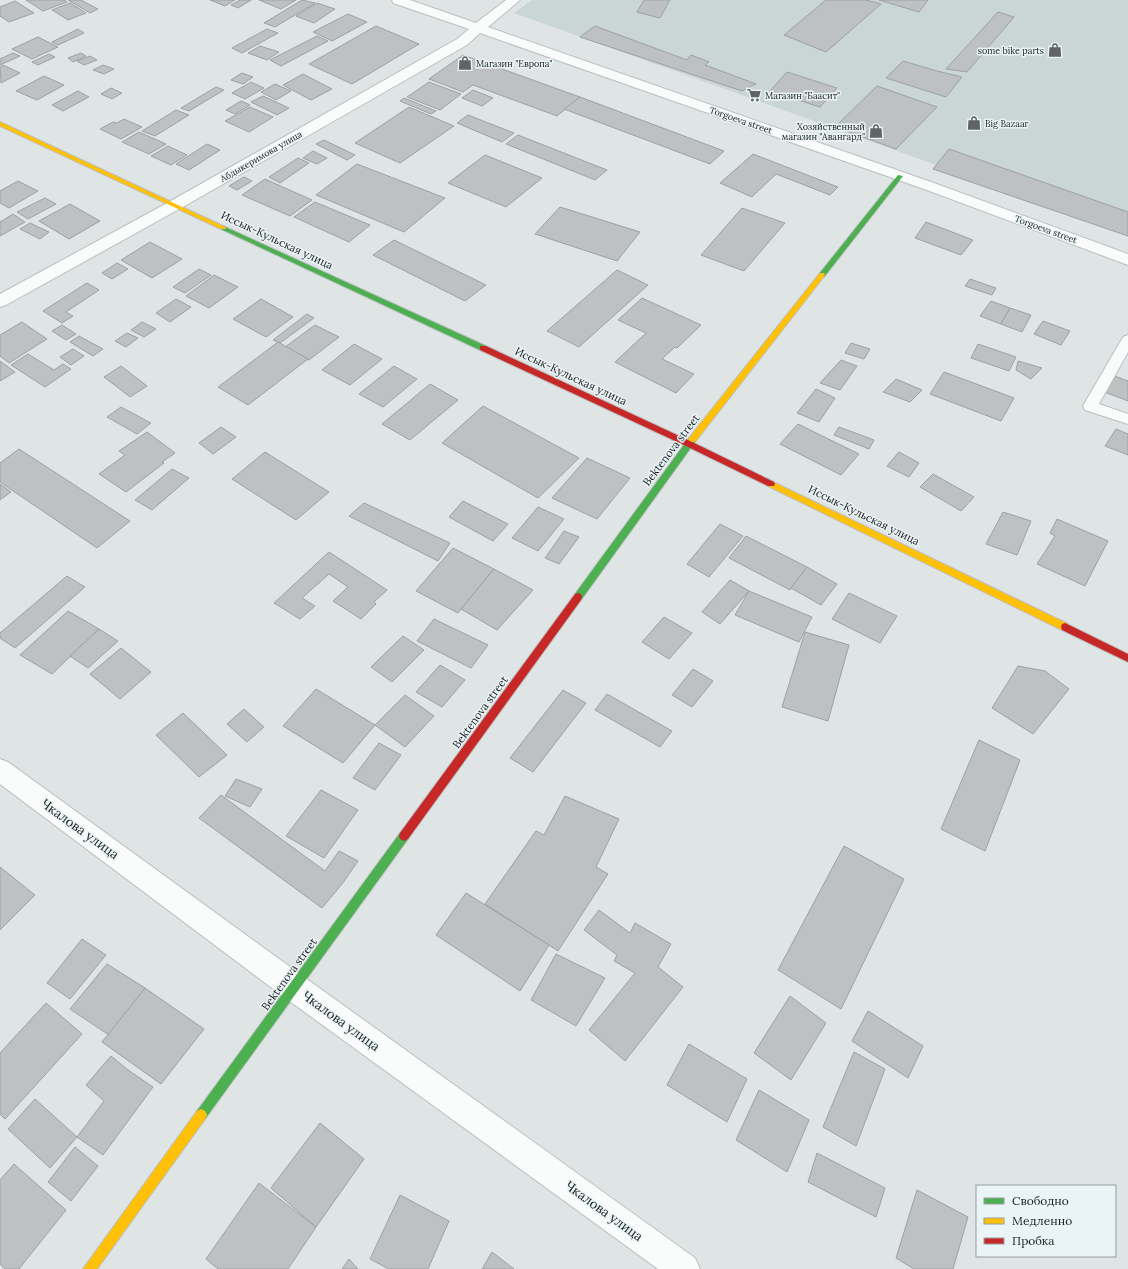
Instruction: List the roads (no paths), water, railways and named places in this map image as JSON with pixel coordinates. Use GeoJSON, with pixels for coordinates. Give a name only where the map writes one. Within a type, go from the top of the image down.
{"type":"FeatureCollection","features":[{"type":"Feature","properties":{"kind":"street","name":"Абдыкеримова улица"},"geometry":{"type":"LineString","coordinates":[[0,301],[174,205],[462,42],[514,0]]}},
{"type":"Feature","properties":{"kind":"street","name":"Torgoeva street"},"geometry":{"type":"LineString","coordinates":[[408,1],[478,28],[900,176],[1128,260]]}},
{"type":"Feature","properties":{"kind":"street","name":"Иссык-Кульская улица"},"geometry":{"type":"LineString","coordinates":[[0,124],[690,444],[1128,658]]}},
{"type":"Feature","properties":{"kind":"street","name":"Bektenova street"},"geometry":{"type":"LineString","coordinates":[[89,1269],[690,444],[900,176]]}},
{"type":"Feature","properties":{"kind":"street","name":"Чкалова улица"},"geometry":{"type":"LineString","coordinates":[[0,770],[294,987],[684,1269]]}},
{"type":"Feature","properties":{"kind":"lane"},"geometry":{"type":"LineString","coordinates":[[1128,340],[1090,406],[1128,419]]}},
{"type":"Feature","properties":{"kind":"place","name":"some bike parts"},"geometry":{"type":"Point","coordinates":[1055,50]}},
{"type":"Feature","properties":{"kind":"place","name":"Магазин \"Европа\""},"geometry":{"type":"Point","coordinates":[465,63]}},
{"type":"Feature","properties":{"kind":"place","name":"Магазин \"Баасит\""},"geometry":{"type":"Point","coordinates":[754,95]}},
{"type":"Feature","properties":{"kind":"place","name":"Big Bazaar"},"geometry":{"type":"Point","coordinates":[974,123]}},
{"type":"Feature","properties":{"kind":"place","name":"Хозяйственный магазин \"Авангард\""},"geometry":{"type":"Point","coordinates":[876,131]}}]}
